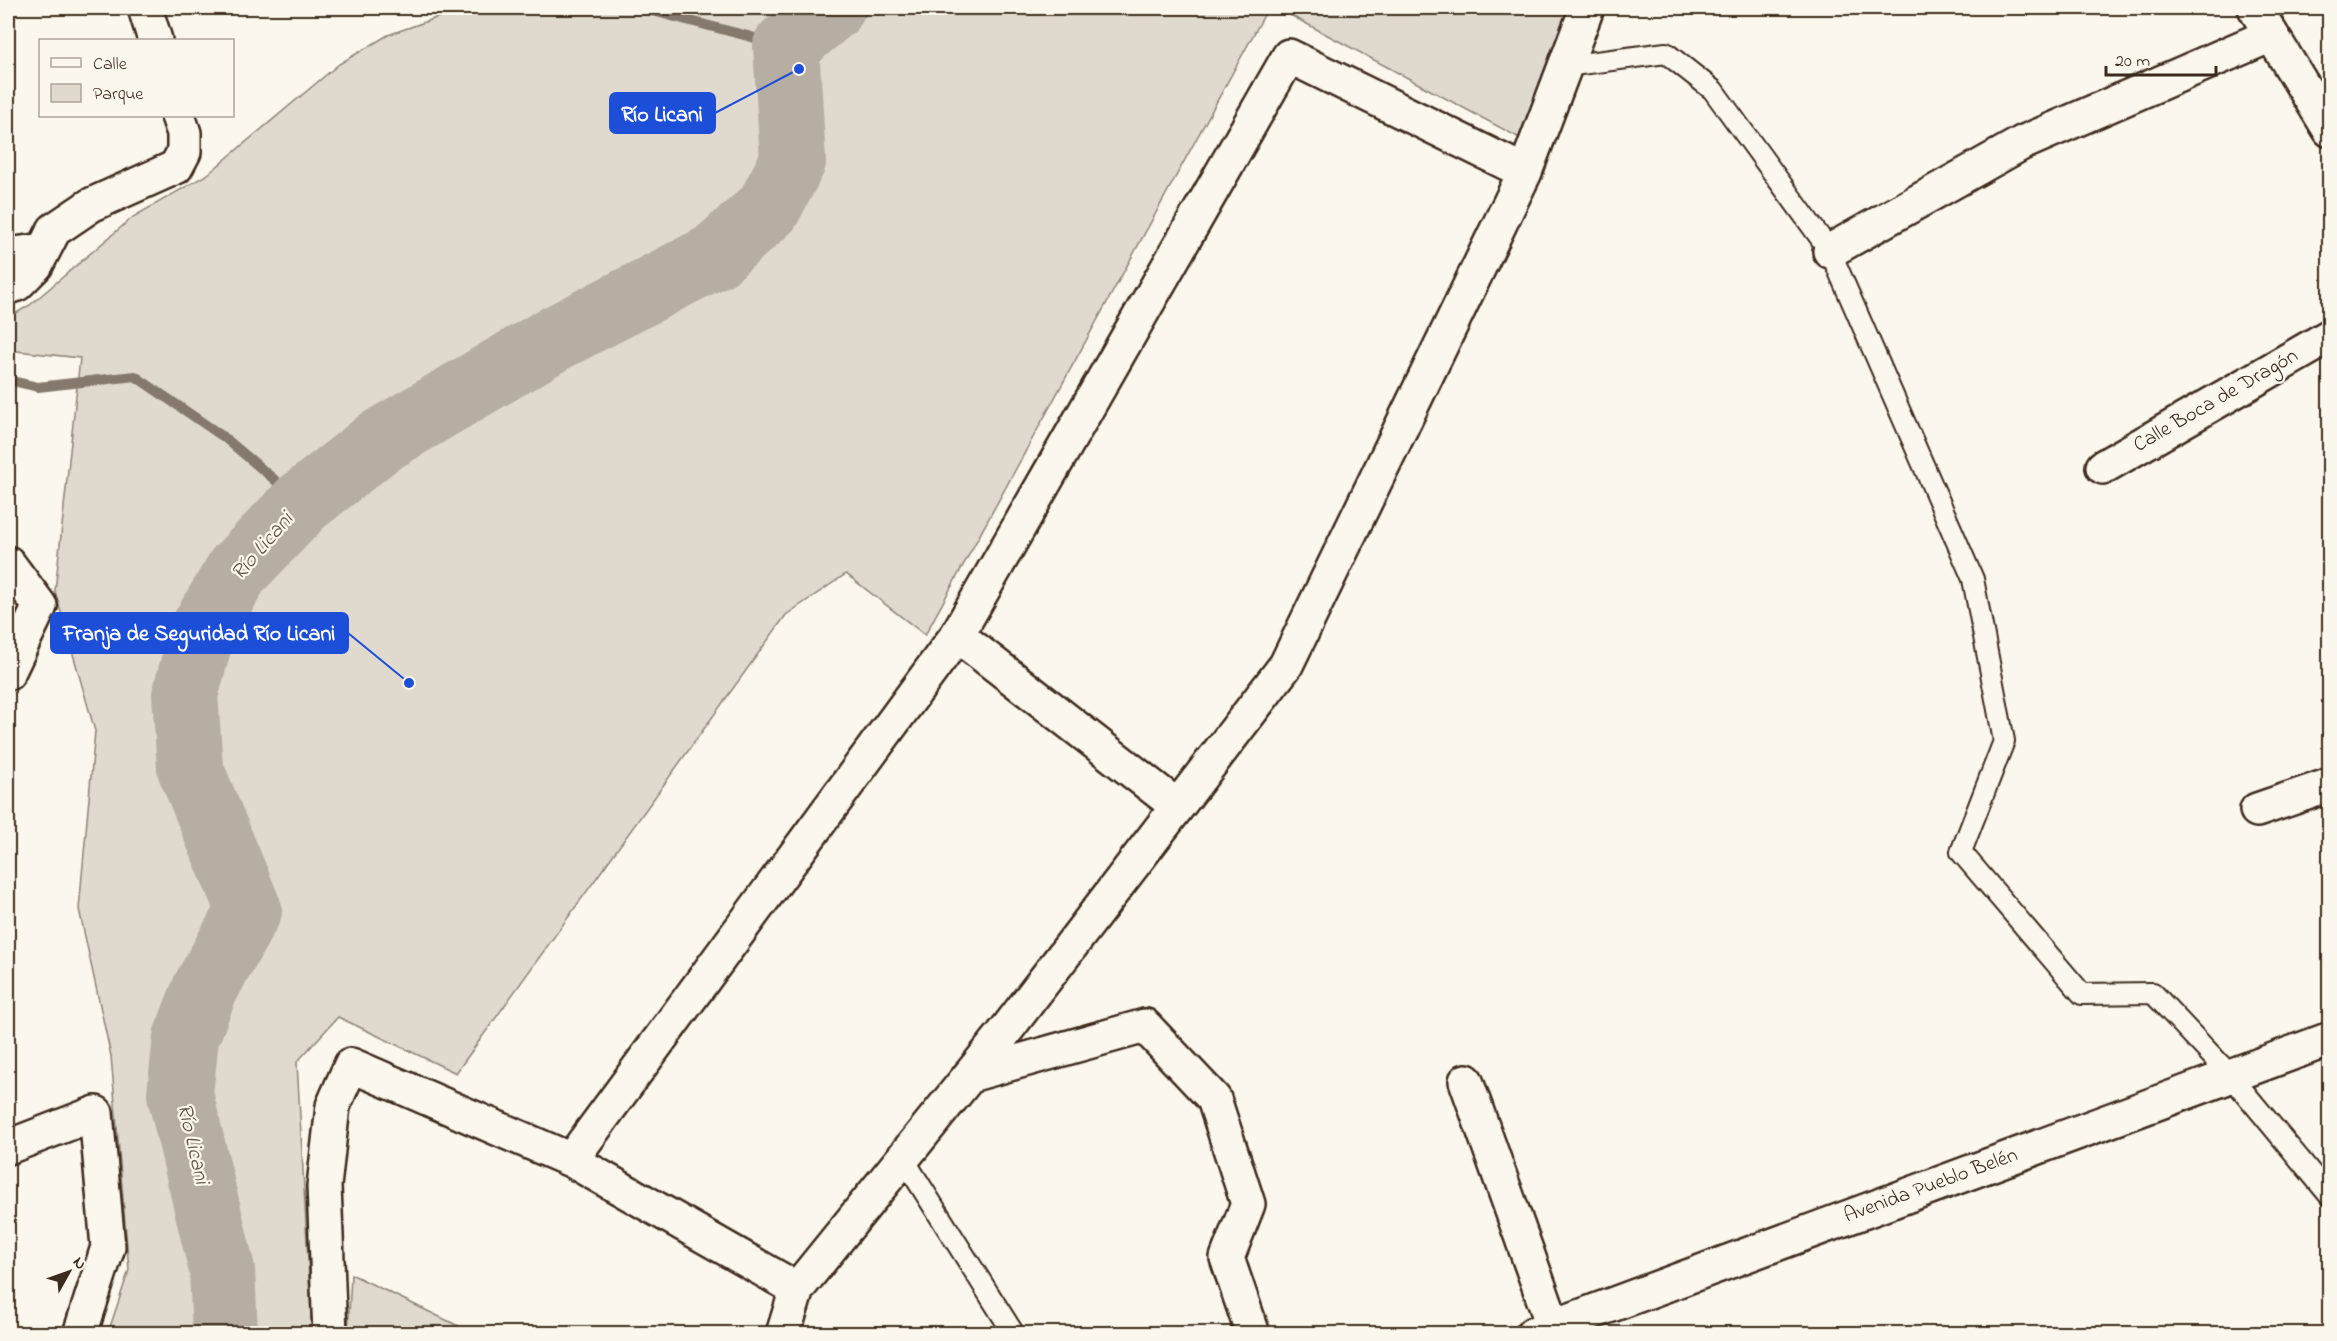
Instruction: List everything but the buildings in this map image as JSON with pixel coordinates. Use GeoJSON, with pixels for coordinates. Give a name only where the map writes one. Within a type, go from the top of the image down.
{"type":"FeatureCollection","features":[{"type":"Feature","properties":{"kind":"street"},"geometry":{"type":"LineString","coordinates":[[145,8],[155,39]]}},
{"type":"Feature","properties":{"kind":"street"},"geometry":{"type":"LineString","coordinates":[[783,1334],[797,1289],[970,1075],[1286,665],[1525,172],[1587,8]]}},
{"type":"Feature","properties":{"kind":"street"},"geometry":{"type":"LineString","coordinates":[[1830,251],[2022,143],[2263,21],[2330,130]]}},
{"type":"Feature","properties":{"kind":"street"},"geometry":{"type":"LineString","coordinates":[[571,1160],[957,635],[1289,56],[1525,172]]}},
{"type":"Feature","properties":{"kind":"street"},"geometry":{"type":"LineString","coordinates":[[8,287],[17,284],[36,265],[54,230],[91,205],[176,167],[184,152],[184,133],[178,117]]}},
{"type":"Feature","properties":{"kind":"street"},"geometry":{"type":"LineString","coordinates":[[8,255],[43,250]]}},
{"type":"Feature","properties":{"kind":"street","name":"Calle Boca de Dragón"},"geometry":{"type":"LineString","coordinates":[[2103,467],[2330,336]]}},
{"type":"Feature","properties":{"kind":"street"},"geometry":{"type":"LineString","coordinates":[[8,563],[40,606],[8,673]]}},
{"type":"Feature","properties":{"kind":"street"},"geometry":{"type":"LineString","coordinates":[[957,635],[1177,806]]}},
{"type":"Feature","properties":{"kind":"street"},"geometry":{"type":"LineString","coordinates":[[2257,810],[2330,784]]}},
{"type":"Feature","properties":{"kind":"street"},"geometry":{"type":"LineString","coordinates":[[970,1075],[1145,1026],[1214,1099],[1248,1204],[1227,1258],[1253,1334]]}},
{"type":"Feature","properties":{"kind":"street","name":"Avenida Pueblo Belén"},"geometry":{"type":"LineString","coordinates":[[1548,1331],[2330,1039]]}},
{"type":"Feature","properties":{"kind":"street"},"geometry":{"type":"LineString","coordinates":[[330,1334],[324,1186],[333,1106],[351,1065],[571,1160],[797,1289]]}},
{"type":"Feature","properties":{"kind":"street"},"geometry":{"type":"LineString","coordinates":[[1466,1081],[1548,1331]]}},
{"type":"Feature","properties":{"kind":"street"},"geometry":{"type":"LineString","coordinates":[[8,1146],[96,1113],[108,1247],[80,1334]]}},
{"type":"Feature","properties":{"kind":"lane"},"geometry":{"type":"LineString","coordinates":[[1565,66],[1666,53],[1713,90],[1830,251],[1973,579],[2004,741],[1961,852],[2082,994],[2153,993],[2230,1075],[2330,1196]]}},
{"type":"Feature","properties":{"kind":"lane"},"geometry":{"type":"LineString","coordinates":[[903,1158],[1014,1334]]}},
{"type":"Feature","properties":{"kind":"green space"},"geometry":{"type":"Polygon","coordinates":[[[456,8],[790,8],[785,11],[788,92],[872,8],[1268,8],[925,635],[846,574],[786,615],[456,1073],[338,1017],[297,1062],[312,1333],[108,1333],[129,1270],[111,1056],[79,909],[95,731],[55,591],[80,358],[8,350],[8,318],[30,305],[133,217],[208,174],[339,64],[388,35],[453,12],[456,8]]]}},
{"type":"Feature","properties":{"kind":"green space"},"geometry":{"type":"Polygon","coordinates":[[[1277,8],[1586,8],[1546,152],[1277,8]]]}},
{"type":"Feature","properties":{"kind":"green space"},"geometry":{"type":"Polygon","coordinates":[[[351,1274],[473,1333],[348,1333],[351,1274]]]}},
{"type":"Feature","properties":{"kind":"shaded area"},"geometry":{"type":"Polygon","coordinates":[[[790,8],[872,8],[787,93],[785,11],[790,8]]]}},
{"type":"Feature","properties":{"kind":"waterway"},"geometry":{"type":"LineString","coordinates":[[641,8],[786,46]]}},
{"type":"Feature","properties":{"kind":"waterway","name":"Río Licani"},"geometry":{"type":"LineString","coordinates":[[225,1334],[222,1270],[180,1094],[186,1038],[205,989],[249,910],[190,768],[185,695],[203,629],[238,570],[302,503],[379,442],[552,340],[715,256],[768,209],[793,161],[786,46],[832,8]]}},
{"type":"Feature","properties":{"kind":"waterway"},"geometry":{"type":"LineString","coordinates":[[8,380],[38,387],[135,376],[225,438],[302,503]]}},
{"type":"Feature","properties":{"kind":"place","name":"Río Licani"},"geometry":{"type":"Point","coordinates":[799,69]}},
{"type":"Feature","properties":{"kind":"place","name":"Franja de Seguridad Río Licani"},"geometry":{"type":"Point","coordinates":[409,683]}}]}
